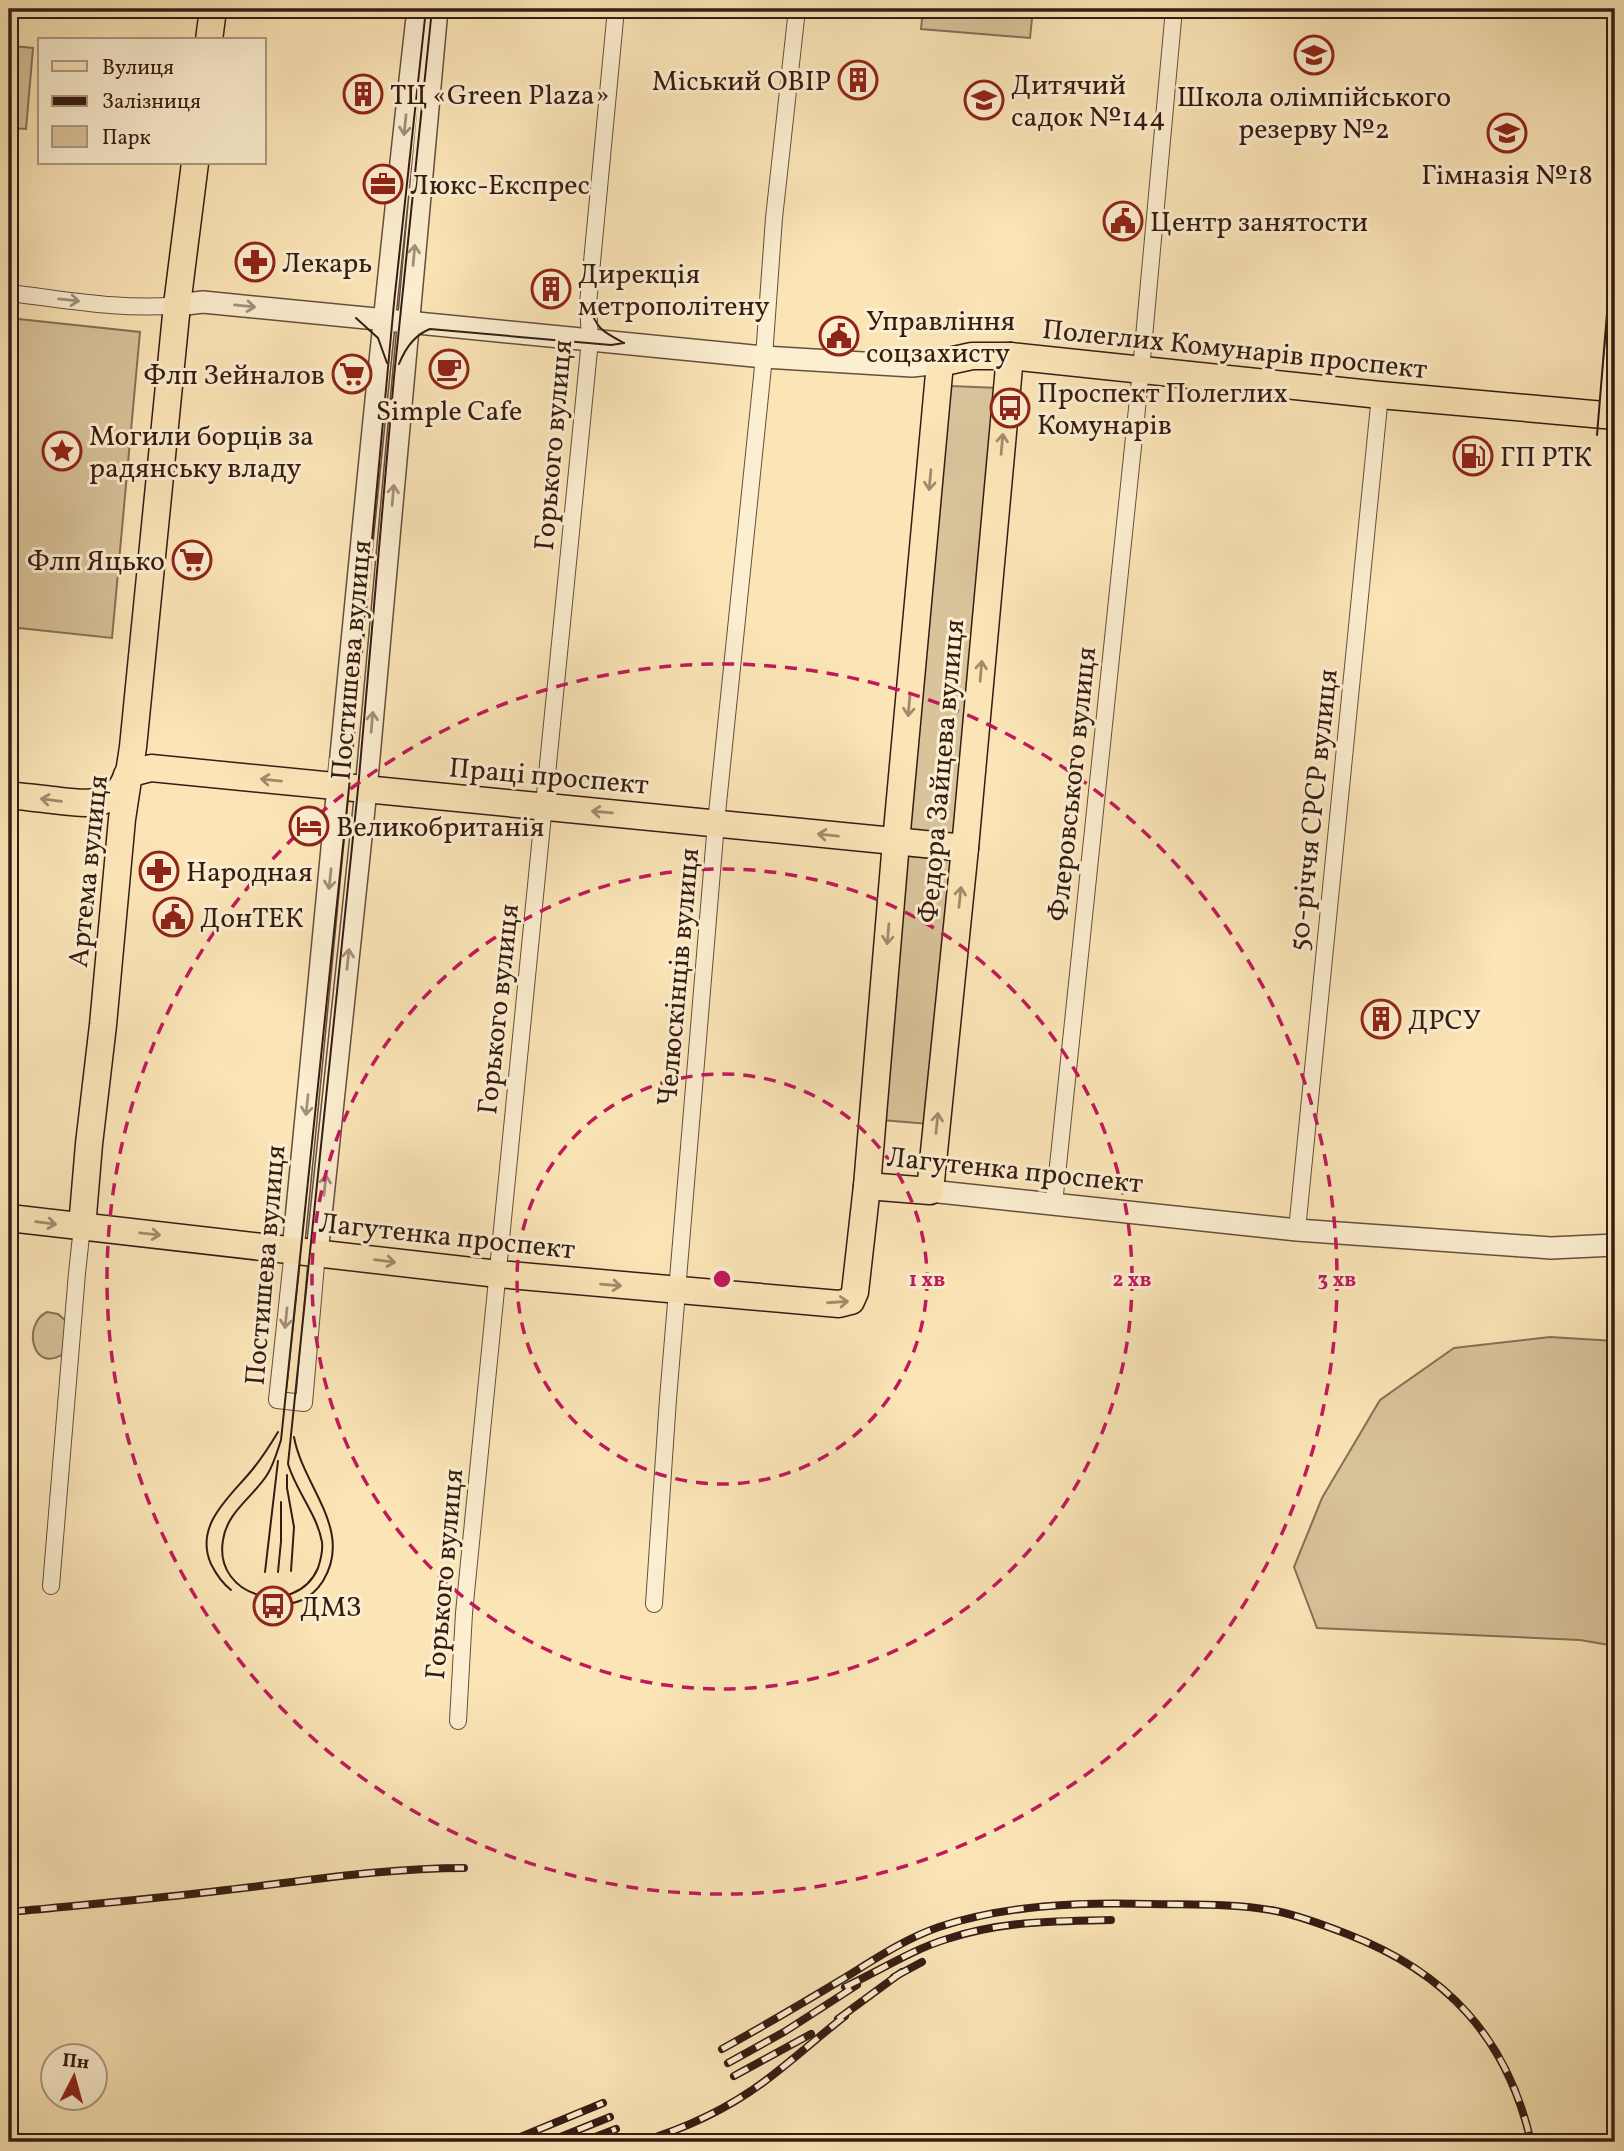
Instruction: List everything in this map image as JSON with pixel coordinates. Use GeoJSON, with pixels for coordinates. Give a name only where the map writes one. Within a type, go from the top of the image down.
{"type":"FeatureCollection","features":[{"type":"Feature","properties":{"kind":"main road"},"geometry":{"type":"LineString","coordinates":[[209,38],[213,9]]}},
{"type":"Feature","properties":{"kind":"main road","name":"Артема вулиця"},"geometry":{"type":"LineString","coordinates":[[82,1227],[122,819],[133,747],[177,305],[195,164]]}},
{"type":"Feature","properties":{"kind":"main road","name":"Полеглих Комунарів проспект"},"geometry":{"type":"LineString","coordinates":[[940,363],[972,356],[1010,356],[1380,396],[1611,416]]}},
{"type":"Feature","properties":{"kind":"main road","name":"Федора Зайцева вулиця"},"geometry":{"type":"LineString","coordinates":[[930,1191],[965,848],[1010,356]]}},
{"type":"Feature","properties":{"kind":"main road","name":"Федора Зайцева вулиця"},"geometry":{"type":"LineString","coordinates":[[867,1186],[940,363]]}},
{"type":"Feature","properties":{"kind":"main road","name":"Праці проспект"},"geometry":{"type":"LineString","coordinates":[[128,774],[151,768],[965,848]]}},
{"type":"Feature","properties":{"kind":"main road"},"geometry":{"type":"LineString","coordinates":[[9,795],[89,804],[106,800],[118,792],[128,774]]}},
{"type":"Feature","properties":{"kind":"main road","name":"Лагутенка проспект"},"geometry":{"type":"LineString","coordinates":[[9,1218],[498,1274],[839,1304],[851,1301],[855,1292],[867,1186],[930,1191]]}},
{"type":"Feature","properties":{"kind":"street","name":"Постишева вулиця"},"geometry":{"type":"LineString","coordinates":[[418,9],[395,322],[366,790],[305,1252],[277,1400],[304,1403],[305,1252],[339,787],[395,322],[437,9]]}},
{"type":"Feature","properties":{"kind":"street","name":"Горького вулиця"},"geometry":{"type":"LineString","coordinates":[[458,1721],[464,1613],[590,340],[588,304],[616,9]]}},
{"type":"Feature","properties":{"kind":"street","name":"Челюскінців вулиця"},"geometry":{"type":"LineString","coordinates":[[654,1604],[716,823],[764,356],[774,218],[797,9]]}},
{"type":"Feature","properties":{"kind":"street"},"geometry":{"type":"LineString","coordinates":[[1141,370],[1174,9]]}},
{"type":"Feature","properties":{"kind":"street"},"geometry":{"type":"LineString","coordinates":[[9,293],[154,308],[202,302],[590,340]]}},
{"type":"Feature","properties":{"kind":"street"},"geometry":{"type":"LineString","coordinates":[[1611,416],[1615,328]]}},
{"type":"Feature","properties":{"kind":"street","name":"Полеглих Комунарів проспект"},"geometry":{"type":"LineString","coordinates":[[590,340],[912,366],[940,363]]}},
{"type":"Feature","properties":{"kind":"street","name":"Флеровського вулиця"},"geometry":{"type":"LineString","coordinates":[[1054,1204],[1141,370]]}},
{"type":"Feature","properties":{"kind":"street","name":"50-річчя СРСР вулиця"},"geometry":{"type":"LineString","coordinates":[[1297,1230],[1380,396]]}},
{"type":"Feature","properties":{"kind":"street","name":"Лагутенка проспект"},"geometry":{"type":"LineString","coordinates":[[930,1191],[1297,1230],[1551,1248],[1615,1245]]}},
{"type":"Feature","properties":{"kind":"street","name":"Артема вулиця"},"geometry":{"type":"LineString","coordinates":[[51,1586],[82,1227]]}},
{"type":"Feature","properties":{"kind":"green space"},"geometry":{"type":"Polygon","coordinates":[[[923,9],[1033,9],[1030,38],[921,29],[923,9]]]}},
{"type":"Feature","properties":{"kind":"green space"},"geometry":{"type":"Polygon","coordinates":[[[13,46],[33,48],[26,129],[9,128],[9,50],[13,46]]]}},
{"type":"Feature","properties":{"kind":"green space"},"geometry":{"type":"Polygon","coordinates":[[[9,318],[140,332],[112,638],[10,627],[13,593],[9,592],[9,318]]]}},
{"type":"Feature","properties":{"kind":"green space"},"geometry":{"type":"Polygon","coordinates":[[[950,386],[1000,388],[959,836],[908,832],[950,386]]]}},
{"type":"Feature","properties":{"kind":"green space"},"geometry":{"type":"Polygon","coordinates":[[[907,856],[953,860],[928,1124],[882,1120],[907,856]]]}},
{"type":"Feature","properties":{"kind":"green space"},"geometry":{"type":"Polygon","coordinates":[[[47,1312],[58,1314],[67,1322],[63,1354],[52,1358],[44,1358],[38,1353],[33,1336],[39,1318],[47,1312]]]}},
{"type":"Feature","properties":{"kind":"green space"},"geometry":{"type":"Polygon","coordinates":[[[1550,1337],[1615,1341],[1615,1646],[1580,1640],[1317,1628],[1294,1567],[1322,1498],[1380,1400],[1454,1348],[1550,1337]]]}},
{"type":"Feature","properties":{"kind":"tram line"},"geometry":{"type":"LineString","coordinates":[[426,9],[394,303],[349,788],[281,1440],[269,1471],[229,1521],[223,1540],[223,1560],[231,1576],[243,1588],[258,1595],[276,1597],[292,1593],[307,1584],[318,1568],[322,1552],[316,1522],[288,1464],[358,789],[394,377],[432,9]]}},
{"type":"Feature","properties":{"kind":"tram line"},"geometry":{"type":"LineString","coordinates":[[1597,435],[1615,216]]}},
{"type":"Feature","properties":{"kind":"tram line"},"geometry":{"type":"LineString","coordinates":[[588,304],[601,328],[624,343]]}},
{"type":"Feature","properties":{"kind":"tram line"},"geometry":{"type":"LineString","coordinates":[[356,318],[378,338],[387,363]]}},
{"type":"Feature","properties":{"kind":"tram line"},"geometry":{"type":"LineString","coordinates":[[399,364],[411,343],[430,329],[611,345],[624,343]]}},
{"type":"Feature","properties":{"kind":"tram line"},"geometry":{"type":"LineString","coordinates":[[1609,445],[1615,378]]}},
{"type":"Feature","properties":{"kind":"tram line"},"geometry":{"type":"LineString","coordinates":[[231,1590],[211,1564],[207,1551],[210,1527],[221,1506],[255,1467],[278,1432]]}},
{"type":"Feature","properties":{"kind":"tram line"},"geometry":{"type":"LineString","coordinates":[[272,1606],[295,1603],[313,1593],[323,1581],[331,1562],[333,1544],[330,1526],[299,1455],[294,1437]]}},
{"type":"Feature","properties":{"kind":"tram line"},"geometry":{"type":"LineString","coordinates":[[265,1572],[278,1461]]}},
{"type":"Feature","properties":{"kind":"tram line"},"geometry":{"type":"LineString","coordinates":[[287,1475],[294,1527],[291,1571]]}},
{"type":"Feature","properties":{"kind":"tram line"},"geometry":{"type":"LineString","coordinates":[[278,1572],[281,1502]]}},
{"type":"Feature","properties":{"kind":"railway"},"geometry":{"type":"LineString","coordinates":[[9,1912],[374,1873],[464,1868]]}},
{"type":"Feature","properties":{"kind":"railway"},"geometry":{"type":"LineString","coordinates":[[722,2049],[901,1944],[939,1927],[964,1920],[1016,1910],[1069,1905],[1260,1908],[1312,1921],[1347,1934],[1414,1968],[1442,1989],[1467,2013],[1488,2040],[1506,2071],[1520,2104],[1531,2142]]}},
{"type":"Feature","properties":{"kind":"railway"},"geometry":{"type":"LineString","coordinates":[[845,1987],[921,1949],[967,1933],[1028,1923],[1111,1920]]}},
{"type":"Feature","properties":{"kind":"railway"},"geometry":{"type":"LineString","coordinates":[[894,1977],[922,1962]]}},
{"type":"Feature","properties":{"kind":"railway"},"geometry":{"type":"LineString","coordinates":[[838,2019],[902,1972]]}},
{"type":"Feature","properties":{"kind":"railway"},"geometry":{"type":"LineString","coordinates":[[728,2063],[784,2032],[857,1985]]}},
{"type":"Feature","properties":{"kind":"railway"},"geometry":{"type":"LineString","coordinates":[[640,2142],[689,2124],[751,2091],[845,2016]]}},
{"type":"Feature","properties":{"kind":"railway"},"geometry":{"type":"LineString","coordinates":[[734,2076],[811,2034]]}},
{"type":"Feature","properties":{"kind":"railway"},"geometry":{"type":"LineString","coordinates":[[508,2142],[603,2103]]}},
{"type":"Feature","properties":{"kind":"railway"},"geometry":{"type":"LineString","coordinates":[[548,2142],[610,2117]]}},
{"type":"Feature","properties":{"kind":"railway"},"geometry":{"type":"LineString","coordinates":[[582,2142],[616,2129]]}},
{"type":"Feature","properties":{"kind":"place","name":"Школа олімпійського резерву №2"},"geometry":{"type":"Point","coordinates":[1314,55]}},
{"type":"Feature","properties":{"kind":"place","name":"Міський ОВІР"},"geometry":{"type":"Point","coordinates":[858,80]}},
{"type":"Feature","properties":{"kind":"place","name":"ТЦ «Green Plaza»"},"geometry":{"type":"Point","coordinates":[363,94]}},
{"type":"Feature","properties":{"kind":"place","name":"Дитячий садок №144"},"geometry":{"type":"Point","coordinates":[984,100]}},
{"type":"Feature","properties":{"kind":"place","name":"Гімназія №18"},"geometry":{"type":"Point","coordinates":[1507,133]}},
{"type":"Feature","properties":{"kind":"place","name":"Люкс-Експрес"},"geometry":{"type":"Point","coordinates":[383,184]}},
{"type":"Feature","properties":{"kind":"place","name":"Центр занятости"},"geometry":{"type":"Point","coordinates":[1123,221]}},
{"type":"Feature","properties":{"kind":"place","name":"Лекарь"},"geometry":{"type":"Point","coordinates":[255,262]}},
{"type":"Feature","properties":{"kind":"place","name":"Дирекція метрополітену"},"geometry":{"type":"Point","coordinates":[551,289]}},
{"type":"Feature","properties":{"kind":"place","name":"Управління соцзахисту"},"geometry":{"type":"Point","coordinates":[839,336]}},
{"type":"Feature","properties":{"kind":"place","name":"Simple Cafe"},"geometry":{"type":"Point","coordinates":[449,369]}},
{"type":"Feature","properties":{"kind":"place","name":"Флп Зейналов"},"geometry":{"type":"Point","coordinates":[352,374]}},
{"type":"Feature","properties":{"kind":"place","name":"Проспект Полеглих Комунарів"},"geometry":{"type":"Point","coordinates":[1010,408]}},
{"type":"Feature","properties":{"kind":"place","name":"Могили борців за радянську владу"},"geometry":{"type":"Point","coordinates":[62,451]}},
{"type":"Feature","properties":{"kind":"place","name":"ГП РТК"},"geometry":{"type":"Point","coordinates":[1473,456]}},
{"type":"Feature","properties":{"kind":"place","name":"Флп Яцько"},"geometry":{"type":"Point","coordinates":[192,560]}},
{"type":"Feature","properties":{"kind":"place","name":"Великобританія"},"geometry":{"type":"Point","coordinates":[309,826]}},
{"type":"Feature","properties":{"kind":"place","name":"Народная"},"geometry":{"type":"Point","coordinates":[159,871]}},
{"type":"Feature","properties":{"kind":"place","name":"ДонТЕК"},"geometry":{"type":"Point","coordinates":[173,917]}},
{"type":"Feature","properties":{"kind":"place","name":"ДРСУ"},"geometry":{"type":"Point","coordinates":[1381,1019]}},
{"type":"Feature","properties":{"kind":"place","name":"ДМЗ"},"geometry":{"type":"Point","coordinates":[273,1606]}}]}
